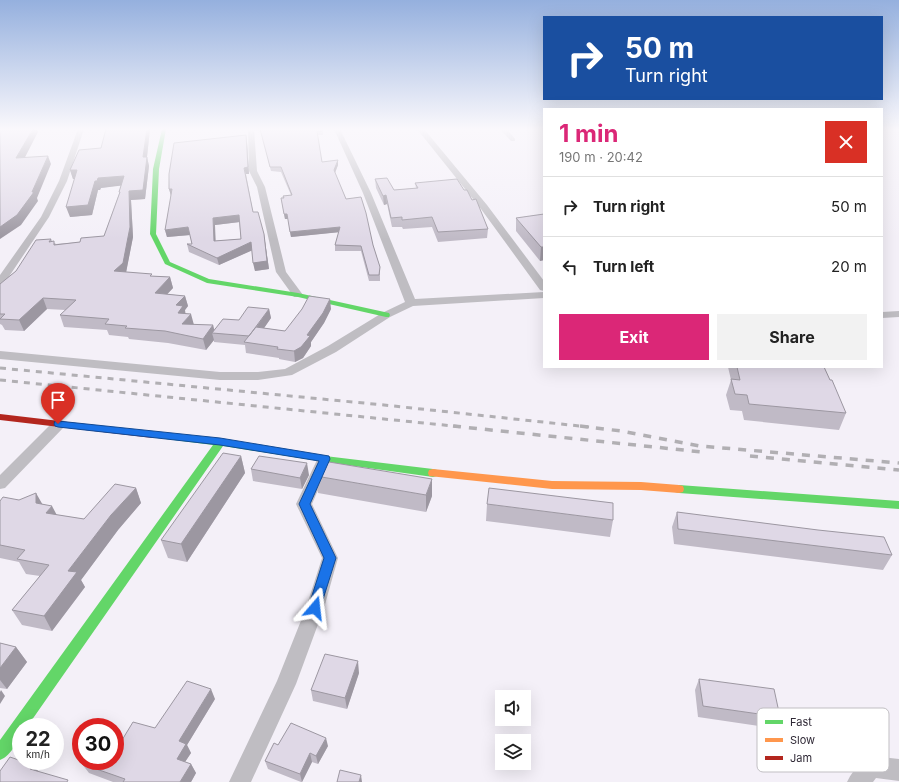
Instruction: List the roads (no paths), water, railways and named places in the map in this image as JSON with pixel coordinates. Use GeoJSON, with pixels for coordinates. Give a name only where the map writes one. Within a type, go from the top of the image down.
{"type":"FeatureCollection","features":[{"type":"Feature","properties":{"kind":"street"},"geometry":{"type":"LineString","coordinates":[[0,282],[46,217],[63,181],[68,165]]}},
{"type":"Feature","properties":{"kind":"street"},"geometry":{"type":"LineString","coordinates":[[157,165],[153,234],[167,263],[207,281],[298,295],[386,315]]}},
{"type":"Feature","properties":{"kind":"street"},"geometry":{"type":"LineString","coordinates":[[253,165],[253,171],[261,187],[281,272],[298,295]]}},
{"type":"Feature","properties":{"kind":"street"},"geometry":{"type":"LineString","coordinates":[[354,165],[367,193],[411,303]]}},
{"type":"Feature","properties":{"kind":"street"},"geometry":{"type":"LineString","coordinates":[[451,165],[526,262],[543,287]]}},
{"type":"Feature","properties":{"kind":"street"},"geometry":{"type":"LineString","coordinates":[[0,355],[220,376],[258,376],[288,372],[332,349],[386,315],[411,303],[543,295]]}},
{"type":"Feature","properties":{"kind":"street"},"geometry":{"type":"LineString","coordinates":[[883,315],[899,314]]}},
{"type":"Feature","properties":{"kind":"street"},"geometry":{"type":"LineString","coordinates":[[0,417],[220,442],[325,459],[430,473],[552,485],[641,486],[899,505]]}},
{"type":"Feature","properties":{"kind":"street"},"geometry":{"type":"LineString","coordinates":[[0,484],[58,424]]}},
{"type":"Feature","properties":{"kind":"street"},"geometry":{"type":"LineString","coordinates":[[0,753],[220,442]]}},
{"type":"Feature","properties":{"kind":"street"},"geometry":{"type":"LineString","coordinates":[[240,782],[286,684],[315,608],[330,558],[304,504],[325,459]]}},
{"type":"Feature","properties":{"kind":"street"},"geometry":{"type":"LineString","coordinates":[[889,769],[899,770]]}},
{"type":"Feature","properties":{"kind":"street"},"geometry":{"type":"LineString","coordinates":[[858,782],[867,772]]}},
{"type":"Feature","properties":{"kind":"railway"},"geometry":{"type":"LineString","coordinates":[[0,368],[384,405],[582,426]]}},
{"type":"Feature","properties":{"kind":"railway"},"geometry":{"type":"LineString","coordinates":[[0,380],[463,427]]}},
{"type":"Feature","properties":{"kind":"railway"},"geometry":{"type":"LineString","coordinates":[[453,426],[702,452]]}},
{"type":"Feature","properties":{"kind":"railway"},"geometry":{"type":"LineString","coordinates":[[582,426],[589,427]]}},
{"type":"Feature","properties":{"kind":"railway"},"geometry":{"type":"LineString","coordinates":[[582,426],[621,431],[700,446],[899,463]]}},
{"type":"Feature","properties":{"kind":"railway"},"geometry":{"type":"LineString","coordinates":[[750,456],[899,470]]}}]}
